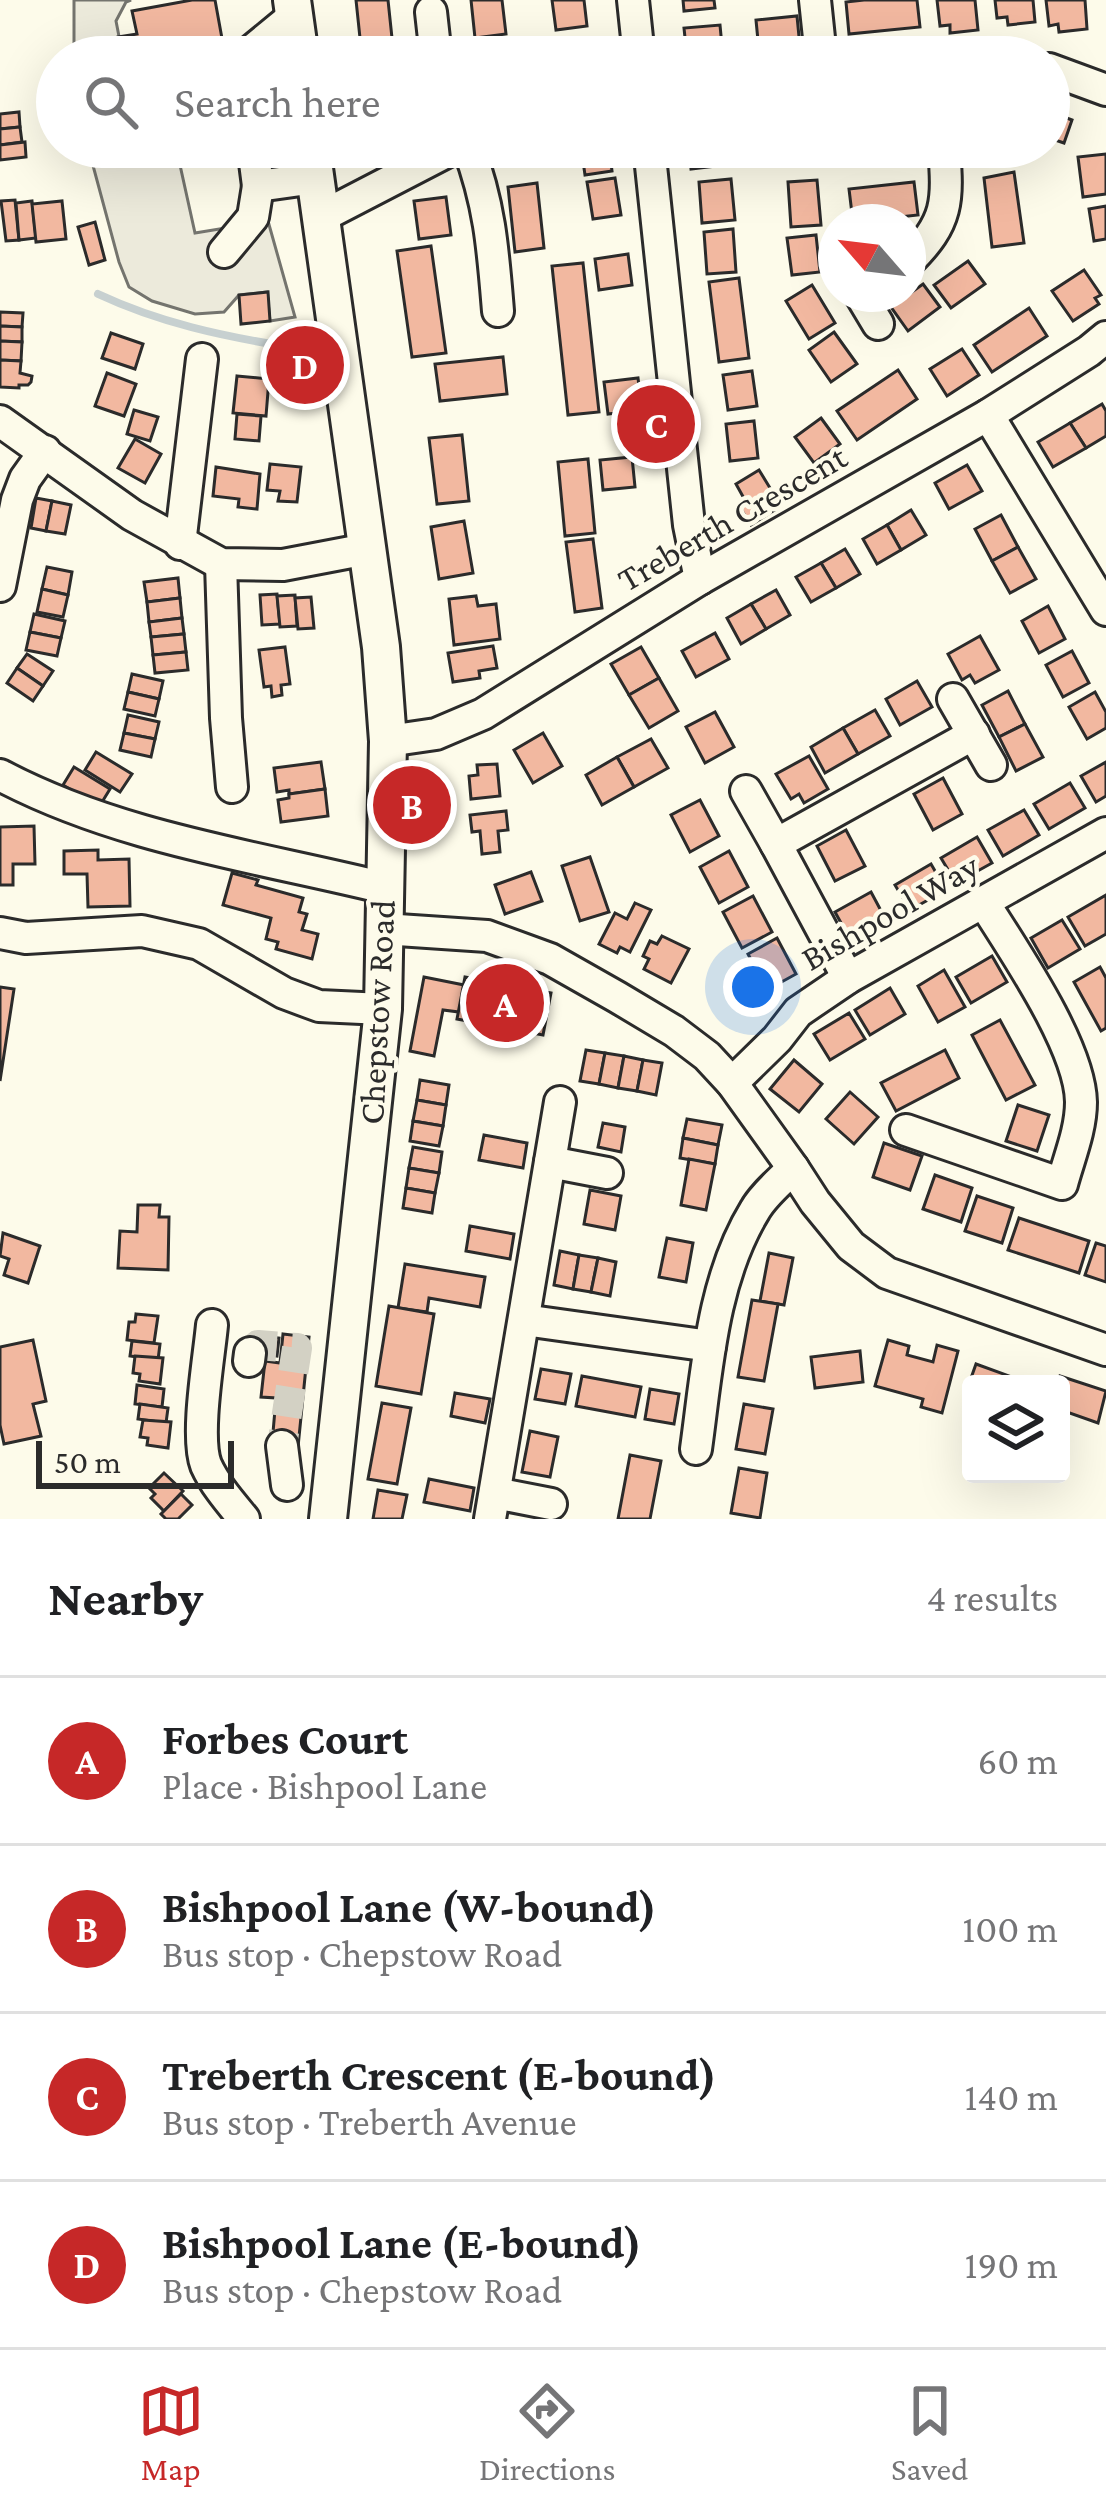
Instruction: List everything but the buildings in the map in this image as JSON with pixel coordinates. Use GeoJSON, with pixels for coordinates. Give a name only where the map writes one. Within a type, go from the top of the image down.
{"type":"FeatureCollection","features":[{"type":"Feature","properties":{"kind":"main road","name":"Chepstow Road"},"geometry":{"type":"LineString","coordinates":[[314,168],[381,647],[388,741],[383,1009],[328,1519]]}},
{"type":"Feature","properties":{"kind":"street"},"geometry":{"type":"LineString","coordinates":[[633,0],[637,36]]}},
{"type":"Feature","properties":{"kind":"street"},"geometry":{"type":"LineString","coordinates":[[815,0],[819,36]]}},
{"type":"Feature","properties":{"kind":"street"},"geometry":{"type":"LineString","coordinates":[[265,36],[294,8]]}},
{"type":"Feature","properties":{"kind":"street"},"geometry":{"type":"LineString","coordinates":[[430,12],[433,36]]}},
{"type":"Feature","properties":{"kind":"street"},"geometry":{"type":"LineString","coordinates":[[1070,77],[1106,90]]}},
{"type":"Feature","properties":{"kind":"street"},"geometry":{"type":"LineString","coordinates":[[224,252],[254,217],[256,168]]}},
{"type":"Feature","properties":{"kind":"street"},"geometry":{"type":"LineString","coordinates":[[258,186],[301,168]]}},
{"type":"Feature","properties":{"kind":"street"},"geometry":{"type":"LineString","coordinates":[[321,217],[416,168]]}},
{"type":"Feature","properties":{"kind":"street"},"geometry":{"type":"LineString","coordinates":[[476,168],[491,226],[497,311]]}},
{"type":"Feature","properties":{"kind":"street"},"geometry":{"type":"LineString","coordinates":[[652,168],[689,525],[700,579]]}},
{"type":"Feature","properties":{"kind":"street"},"geometry":{"type":"LineString","coordinates":[[926,245],[945,208],[944,168]]}},
{"type":"Feature","properties":{"kind":"street"},"geometry":{"type":"LineString","coordinates":[[871,312],[878,324]]}},
{"type":"Feature","properties":{"kind":"street","name":"Treberth Crescent"},"geometry":{"type":"LineString","coordinates":[[388,741],[436,734],[482,714],[700,579],[988,416],[1106,337]]}},
{"type":"Feature","properties":{"kind":"street"},"geometry":{"type":"LineString","coordinates":[[180,544],[202,359]]}},
{"type":"Feature","properties":{"kind":"street"},"geometry":{"type":"LineString","coordinates":[[988,416],[1106,610]]}},
{"type":"Feature","properties":{"kind":"street"},"geometry":{"type":"LineString","coordinates":[[0,421],[132,515],[221,565],[283,565],[367,549]]}},
{"type":"Feature","properties":{"kind":"street"},"geometry":{"type":"LineString","coordinates":[[0,586],[17,500],[45,451]]}},
{"type":"Feature","properties":{"kind":"street"},"geometry":{"type":"LineString","coordinates":[[221,565],[232,787]]}},
{"type":"Feature","properties":{"kind":"street"},"geometry":{"type":"LineString","coordinates":[[953,699],[992,765]]}},
{"type":"Feature","properties":{"kind":"street"},"geometry":{"type":"LineString","coordinates":[[776,844],[974,734]]}},
{"type":"Feature","properties":{"kind":"street"},"geometry":{"type":"LineString","coordinates":[[0,775],[84,813],[172,840],[385,888]]}},
{"type":"Feature","properties":{"kind":"street"},"geometry":{"type":"LineString","coordinates":[[746,790],[848,978]]}},
{"type":"Feature","properties":{"kind":"street","name":"Bishpool Way"},"geometry":{"type":"LineString","coordinates":[[732,1083],[777,1040],[798,1012],[848,978],[1106,833]]}},
{"type":"Feature","properties":{"kind":"street"},"geometry":{"type":"LineString","coordinates":[[905,1130],[1062,1184],[1081,1102],[1075,1069],[1048,1008],[984,903]]}},
{"type":"Feature","properties":{"kind":"street"},"geometry":{"type":"LineString","coordinates":[[382,929],[487,936],[550,959],[674,1031],[732,1083],[851,1246],[887,1273],[1106,1350]]}},
{"type":"Feature","properties":{"kind":"street"},"geometry":{"type":"LineString","coordinates":[[0,933],[26,938],[142,931],[199,944],[284,993],[319,1006],[383,1009]]}},
{"type":"Feature","properties":{"kind":"street"},"geometry":{"type":"LineString","coordinates":[[551,1504],[492,1506],[560,1102]]}},
{"type":"Feature","properties":{"kind":"street"},"geometry":{"type":"LineString","coordinates":[[550,1162],[607,1173]]}},
{"type":"Feature","properties":{"kind":"street"},"geometry":{"type":"LineString","coordinates":[[696,1449],[710,1346],[728,1269],[756,1207],[794,1168]]}},
{"type":"Feature","properties":{"kind":"street"},"geometry":{"type":"LineString","coordinates":[[524,1320],[710,1346]]}},
{"type":"Feature","properties":{"kind":"street"},"geometry":{"type":"LineString","coordinates":[[212,1324],[204,1460],[244,1519]]}},
{"type":"Feature","properties":{"kind":"street"},"geometry":{"type":"LineString","coordinates":[[282,1446],[287,1485]]}},
{"type":"Feature","properties":{"kind":"shaded area"},"geometry":{"type":"Polygon","coordinates":[[[74,0],[131,0],[116,21],[119,36],[74,36],[74,0]]]}},
{"type":"Feature","properties":{"kind":"shaded area"},"geometry":{"type":"Polygon","coordinates":[[[94,168],[181,168],[195,233],[268,221],[295,317],[270,321],[267,292],[239,295],[224,312],[195,314],[152,301],[129,287],[94,168]]]}},
{"type":"Feature","properties":{"kind":"waterway"},"geometry":{"type":"LineString","coordinates":[[98,294],[192,327],[289,347]]}},
{"type":"Feature","properties":{"kind":"tunnel"},"geometry":{"type":"LineString","coordinates":[[250,1353],[258,1345],[297,1348],[282,1446]]}},
{"type":"Feature","properties":{"kind":"place","name":"Bishpool Lane (E-bound)"},"geometry":{"type":"Point","coordinates":[305,365]}},
{"type":"Feature","properties":{"kind":"place","name":"Treberth Crescent (E-bound)"},"geometry":{"type":"Point","coordinates":[656,424]}},
{"type":"Feature","properties":{"kind":"place","name":"Bishpool Lane (W-bound)"},"geometry":{"type":"Point","coordinates":[412,805]}},
{"type":"Feature","properties":{"kind":"place","name":"Forbes Court"},"geometry":{"type":"Point","coordinates":[505,1003]}}]}
